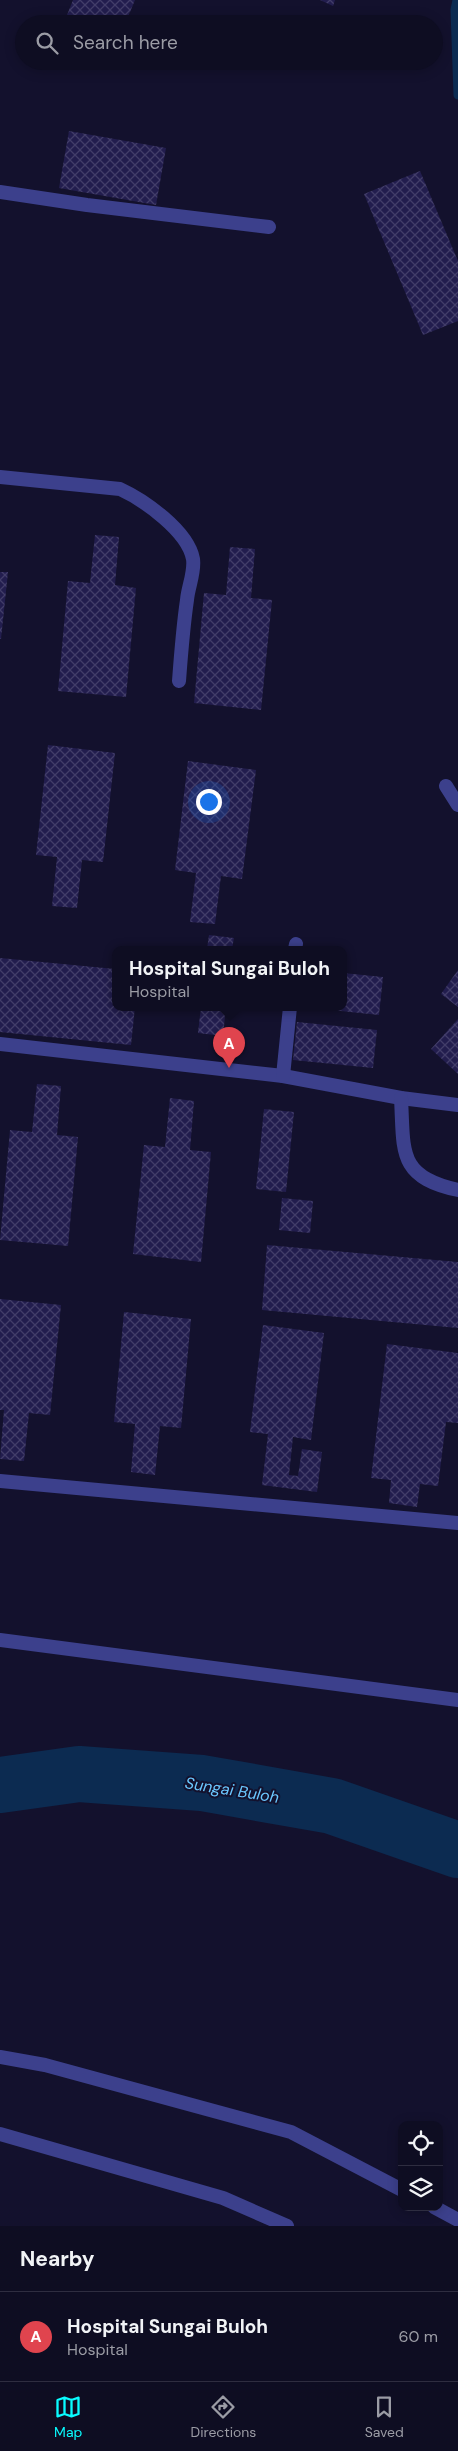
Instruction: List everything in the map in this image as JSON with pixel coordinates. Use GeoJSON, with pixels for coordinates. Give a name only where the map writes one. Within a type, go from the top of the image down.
{"type":"FeatureCollection","features":[{"type":"Feature","properties":{"kind":"street"},"geometry":{"type":"LineString","coordinates":[[0,192],[87,205],[269,227]]}},
{"type":"Feature","properties":{"kind":"street"},"geometry":{"type":"LineString","coordinates":[[0,477],[120,489],[135,496],[158,512],[189,545],[193,560],[187,598],[179,681]]}},
{"type":"Feature","properties":{"kind":"street"},"geometry":{"type":"LineString","coordinates":[[446,786],[458,806]]}},
{"type":"Feature","properties":{"kind":"street"},"geometry":{"type":"LineString","coordinates":[[283,1076],[290,1011]]}},
{"type":"Feature","properties":{"kind":"street"},"geometry":{"type":"LineString","coordinates":[[0,1044],[283,1076],[401,1098],[458,1105]]}},
{"type":"Feature","properties":{"kind":"street"},"geometry":{"type":"LineString","coordinates":[[401,1098],[404,1148],[413,1171],[434,1185],[458,1190]]}},
{"type":"Feature","properties":{"kind":"street"},"geometry":{"type":"LineString","coordinates":[[0,1480],[458,1523]]}},
{"type":"Feature","properties":{"kind":"street"},"geometry":{"type":"LineString","coordinates":[[0,1640],[458,1700]]}},
{"type":"Feature","properties":{"kind":"street"},"geometry":{"type":"LineString","coordinates":[[0,2057],[44,2065],[291,2132],[398,2188]]}},
{"type":"Feature","properties":{"kind":"street"},"geometry":{"type":"LineString","coordinates":[[0,2134],[223,2198],[287,2226]]}},
{"type":"Feature","properties":{"kind":"street"},"geometry":{"type":"LineString","coordinates":[[441,2211],[458,2220]]}},
{"type":"Feature","properties":{"kind":"building"},"geometry":{"type":"Polygon","coordinates":[[[73,0],[135,0],[129,15],[67,15],[73,0]]]}},
{"type":"Feature","properties":{"kind":"building"},"geometry":{"type":"Polygon","coordinates":[[[320,0],[335,0],[333,6],[320,0]]]}},
{"type":"Feature","properties":{"kind":"building"},"geometry":{"type":"Polygon","coordinates":[[[69,131],[166,148],[156,205],[59,188],[69,131]]]}},
{"type":"Feature","properties":{"kind":"building"},"geometry":{"type":"Polygon","coordinates":[[[420,171],[458,261],[458,321],[423,335],[364,194],[420,171]]]}},
{"type":"Feature","properties":{"kind":"building"},"geometry":{"type":"Polygon","coordinates":[[[95,535],[119,537],[115,585],[136,588],[126,697],[58,691],[68,581],[90,583],[95,535]]]}},
{"type":"Feature","properties":{"kind":"building"},"geometry":{"type":"Polygon","coordinates":[[[230,547],[255,549],[251,598],[272,600],[261,710],[194,703],[204,593],[226,595],[230,547]]]}},
{"type":"Feature","properties":{"kind":"building"},"geometry":{"type":"Polygon","coordinates":[[[0,572],[8,572],[1,639],[0,639],[0,572]]]}},
{"type":"Feature","properties":{"kind":"building"},"geometry":{"type":"Polygon","coordinates":[[[48,745],[115,753],[103,862],[82,860],[77,908],[52,906],[57,857],[36,855],[48,745]]]}},
{"type":"Feature","properties":{"kind":"building"},"geometry":{"type":"Polygon","coordinates":[[[188,761],[256,770],[242,879],[221,876],[215,924],[190,922],[196,873],[175,870],[188,761]]]}},
{"type":"Feature","properties":{"kind":"building"},"geometry":{"type":"Polygon","coordinates":[[[209,935],[234,938],[233,946],[207,946],[209,935]]]}},
{"type":"Feature","properties":{"kind":"building"},"geometry":{"type":"Polygon","coordinates":[[[0,958],[112,969],[112,1011],[135,1011],[131,1045],[0,1032],[0,958]]]}},
{"type":"Feature","properties":{"kind":"building"},"geometry":{"type":"Polygon","coordinates":[[[458,970],[458,1007],[441,994],[458,970]]]}},
{"type":"Feature","properties":{"kind":"building"},"geometry":{"type":"Polygon","coordinates":[[[347,973],[383,977],[379,1015],[341,1011],[347,1011],[347,973]]]}},
{"type":"Feature","properties":{"kind":"building"},"geometry":{"type":"Polygon","coordinates":[[[201,1011],[226,1011],[223,1036],[198,1033],[201,1011]]]}},
{"type":"Feature","properties":{"kind":"building"},"geometry":{"type":"Polygon","coordinates":[[[458,1019],[458,1074],[431,1049],[458,1019]]]}},
{"type":"Feature","properties":{"kind":"building"},"geometry":{"type":"Polygon","coordinates":[[[297,1022],[377,1030],[373,1068],[293,1060],[297,1022]]]}},
{"type":"Feature","properties":{"kind":"building"},"geometry":{"type":"Polygon","coordinates":[[[37,1084],[61,1086],[57,1135],[78,1137],[68,1246],[0,1240],[10,1130],[32,1132],[37,1084]]]}},
{"type":"Feature","properties":{"kind":"building"},"geometry":{"type":"Polygon","coordinates":[[[170,1098],[194,1101],[190,1150],[211,1152],[201,1262],[133,1254],[144,1145],[165,1147],[170,1098]]]}},
{"type":"Feature","properties":{"kind":"building"},"geometry":{"type":"Polygon","coordinates":[[[264,1109],[294,1112],[286,1192],[256,1189],[264,1109]]]}},
{"type":"Feature","properties":{"kind":"building"},"geometry":{"type":"Polygon","coordinates":[[[282,1198],[313,1201],[310,1233],[279,1230],[282,1198]]]}},
{"type":"Feature","properties":{"kind":"building"},"geometry":{"type":"Polygon","coordinates":[[[267,1245],[458,1262],[458,1328],[262,1310],[267,1245]]]}},
{"type":"Feature","properties":{"kind":"building"},"geometry":{"type":"Polygon","coordinates":[[[0,1299],[61,1305],[50,1415],[29,1413],[24,1461],[0,1459],[4,1410],[0,1410],[0,1299]]]}},
{"type":"Feature","properties":{"kind":"building"},"geometry":{"type":"Polygon","coordinates":[[[124,1312],[191,1319],[181,1428],[160,1426],[155,1475],[131,1472],[135,1424],[114,1422],[124,1312]]]}},
{"type":"Feature","properties":{"kind":"building"},"geometry":{"type":"Polygon","coordinates":[[[263,1325],[324,1333],[311,1440],[293,1437],[289,1475],[298,1476],[302,1449],[322,1452],[317,1492],[262,1485],[268,1434],[250,1432],[263,1325]]]}},
{"type":"Feature","properties":{"kind":"building"},"geometry":{"type":"Polygon","coordinates":[[[387,1344],[458,1353],[458,1423],[446,1422],[438,1486],[420,1484],[417,1507],[389,1503],[391,1480],[371,1478],[387,1344]]]}},
{"type":"Feature","properties":{"kind":"waterway"},"geometry":{"type":"LineString","coordinates":[[457,0],[455,10],[458,95]]}},
{"type":"Feature","properties":{"kind":"waterway","name":"Sungai Buloh"},"geometry":{"type":"LineString","coordinates":[[0,1785],[79,1774],[202,1783],[332,1806],[458,1850]]}},
{"type":"Feature","properties":{"kind":"place","name":"Hospital Sungai Buloh"},"geometry":{"type":"Point","coordinates":[229,1068]}}]}
